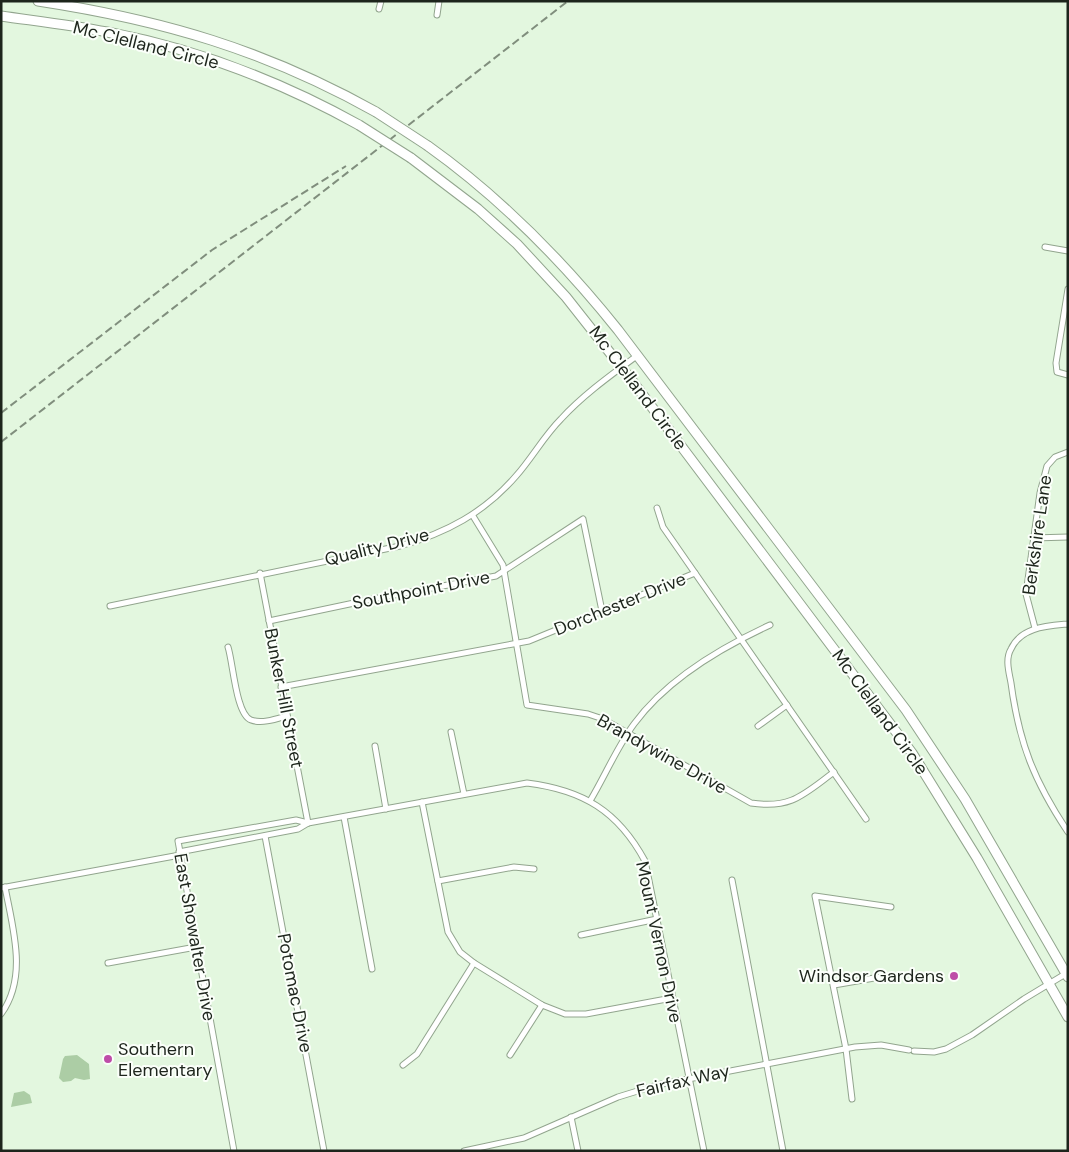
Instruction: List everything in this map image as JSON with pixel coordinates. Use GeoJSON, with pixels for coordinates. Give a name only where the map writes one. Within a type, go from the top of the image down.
{"type":"FeatureCollection","features":[{"type":"Feature","properties":{"kind":"highway","name":"Mc Clelland Circle"},"geometry":{"type":"LineString","coordinates":[[38,1],[144,20],[206,37],[287,67],[376,112],[428,146],[489,193],[540,240],[598,304],[638,355],[906,710],[966,800],[1067,974]]}},
{"type":"Feature","properties":{"kind":"highway","name":"Mc Clelland Circle"},"geometry":{"type":"LineString","coordinates":[[1,16],[107,32],[204,57],[279,85],[359,126],[411,158],[478,209],[516,244],[566,297],[622,367],[912,754],[973,851],[1068,1017]]}},
{"type":"Feature","properties":{"kind":"street"},"geometry":{"type":"LineString","coordinates":[[380,9],[381,1]]}},
{"type":"Feature","properties":{"kind":"street"},"geometry":{"type":"LineString","coordinates":[[437,15],[440,1]]}},
{"type":"Feature","properties":{"kind":"street"},"geometry":{"type":"LineString","coordinates":[[1045,247],[1068,252]]}},
{"type":"Feature","properties":{"kind":"street"},"geometry":{"type":"LineString","coordinates":[[1068,289],[1056,363],[1057,372],[1068,375]]}},
{"type":"Feature","properties":{"kind":"street","name":"Quality Drive"},"geometry":{"type":"LineString","coordinates":[[110,606],[413,542],[473,516],[516,476],[560,419],[638,355]]}},
{"type":"Feature","properties":{"kind":"street","name":"Berkshire Lane"},"geometry":{"type":"LineString","coordinates":[[1035,628],[1026,594],[1047,466],[1055,457],[1068,452]]}},
{"type":"Feature","properties":{"kind":"street"},"geometry":{"type":"LineString","coordinates":[[657,508],[663,527],[694,573]]}},
{"type":"Feature","properties":{"kind":"street","name":"Brandywine Drive"},"geometry":{"type":"LineString","coordinates":[[473,516],[500,558],[527,705],[588,714],[603,719],[751,803],[771,806],[789,802],[806,793],[834,772]]}},
{"type":"Feature","properties":{"kind":"street","name":"Southpoint Drive"},"geometry":{"type":"LineString","coordinates":[[269,621],[373,598],[496,576],[584,519],[602,611]]}},
{"type":"Feature","properties":{"kind":"street"},"geometry":{"type":"LineString","coordinates":[[1034,538],[1068,537]]}},
{"type":"Feature","properties":{"kind":"street","name":"Bunker Hill Street"},"geometry":{"type":"LineString","coordinates":[[260,573],[308,823]]}},
{"type":"Feature","properties":{"kind":"street","name":"Dorchester Drive"},"geometry":{"type":"LineString","coordinates":[[281,687],[530,641],[694,573],[866,819]]}},
{"type":"Feature","properties":{"kind":"street"},"geometry":{"type":"LineString","coordinates":[[1068,624],[1035,628],[1017,640],[1011,648],[1008,659],[1016,723],[1026,754],[1038,784],[1068,832]]}},
{"type":"Feature","properties":{"kind":"street"},"geometry":{"type":"LineString","coordinates":[[590,801],[629,734],[658,695],[731,643],[770,625]]}},
{"type":"Feature","properties":{"kind":"street"},"geometry":{"type":"LineString","coordinates":[[228,647],[240,702],[245,715],[251,720],[263,721],[286,716]]}},
{"type":"Feature","properties":{"kind":"street"},"geometry":{"type":"LineString","coordinates":[[758,726],[788,705]]}},
{"type":"Feature","properties":{"kind":"street"},"geometry":{"type":"LineString","coordinates":[[451,732],[464,794]]}},
{"type":"Feature","properties":{"kind":"street"},"geometry":{"type":"LineString","coordinates":[[374,746],[386,809]]}},
{"type":"Feature","properties":{"kind":"street","name":"Mount Vernon Drive"},"geometry":{"type":"LineString","coordinates":[[178,841],[296,820],[308,823],[527,783],[558,788],[590,801],[609,814],[633,839],[645,861],[687,1078],[704,1151]]}},
{"type":"Feature","properties":{"kind":"street"},"geometry":{"type":"LineString","coordinates":[[422,802],[448,932],[460,952],[474,963],[542,1005],[565,1014],[586,1014],[672,998]]}},
{"type":"Feature","properties":{"kind":"street"},"geometry":{"type":"LineString","coordinates":[[344,817],[372,969]]}},
{"type":"Feature","properties":{"kind":"street","name":"Mount Vernon Drive"},"geometry":{"type":"LineString","coordinates":[[3,888],[298,830],[308,823]]}},
{"type":"Feature","properties":{"kind":"street","name":"Potomac Drive"},"geometry":{"type":"LineString","coordinates":[[265,836],[324,1151]]}},
{"type":"Feature","properties":{"kind":"street","name":"East Showalter Drive"},"geometry":{"type":"LineString","coordinates":[[178,841],[234,1151]]}},
{"type":"Feature","properties":{"kind":"street"},"geometry":{"type":"LineString","coordinates":[[438,881],[514,867],[534,869]]}},
{"type":"Feature","properties":{"kind":"street"},"geometry":{"type":"LineString","coordinates":[[732,880],[783,1151]]}},
{"type":"Feature","properties":{"kind":"street"},"geometry":{"type":"LineString","coordinates":[[1,1014],[14,986],[17,962],[15,940],[3,888]]}},
{"type":"Feature","properties":{"kind":"street"},"geometry":{"type":"LineString","coordinates":[[852,1099],[846,1049],[815,896],[891,907]]}},
{"type":"Feature","properties":{"kind":"street"},"geometry":{"type":"LineString","coordinates":[[581,935],[657,919]]}},
{"type":"Feature","properties":{"kind":"street"},"geometry":{"type":"LineString","coordinates":[[108,963],[196,947]]}},
{"type":"Feature","properties":{"kind":"street"},"geometry":{"type":"LineString","coordinates":[[402,1065],[417,1054],[474,963]]}},
{"type":"Feature","properties":{"kind":"street"},"geometry":{"type":"LineString","coordinates":[[1049,983],[1067,974]]}},
{"type":"Feature","properties":{"kind":"street"},"geometry":{"type":"LineString","coordinates":[[834,985],[880,977]]}},
{"type":"Feature","properties":{"kind":"street","name":"Fairfax Way"},"geometry":{"type":"LineString","coordinates":[[464,1151],[490,1148],[524,1138],[618,1097],[687,1078],[846,1049],[881,1045],[934,1052],[946,1049],[972,1036],[1049,983]]}},
{"type":"Feature","properties":{"kind":"street"},"geometry":{"type":"LineString","coordinates":[[510,1055],[542,1005]]}},
{"type":"Feature","properties":{"kind":"street"},"geometry":{"type":"LineString","coordinates":[[571,1118],[578,1151]]}},
{"type":"Feature","properties":{"kind":"green space"},"geometry":{"type":"Polygon","coordinates":[[[77,1055],[89,1064],[90,1079],[75,1078],[71,1081],[63,1082],[59,1078],[63,1059],[65,1056],[77,1055]]]}},
{"type":"Feature","properties":{"kind":"green space"},"geometry":{"type":"Polygon","coordinates":[[[24,1091],[30,1095],[32,1103],[11,1107],[14,1093],[24,1091]]]}},
{"type":"Feature","properties":{"kind":"railway"},"geometry":{"type":"LineString","coordinates":[[1,442],[568,1]]}},
{"type":"Feature","properties":{"kind":"railway"},"geometry":{"type":"LineString","coordinates":[[1,413],[212,250],[346,166]]}},
{"type":"Feature","properties":{"kind":"place","name":"Windsor Gardens"},"geometry":{"type":"Point","coordinates":[954,976]}},
{"type":"Feature","properties":{"kind":"place","name":"Southern Elementary"},"geometry":{"type":"Point","coordinates":[108,1059]}}]}
